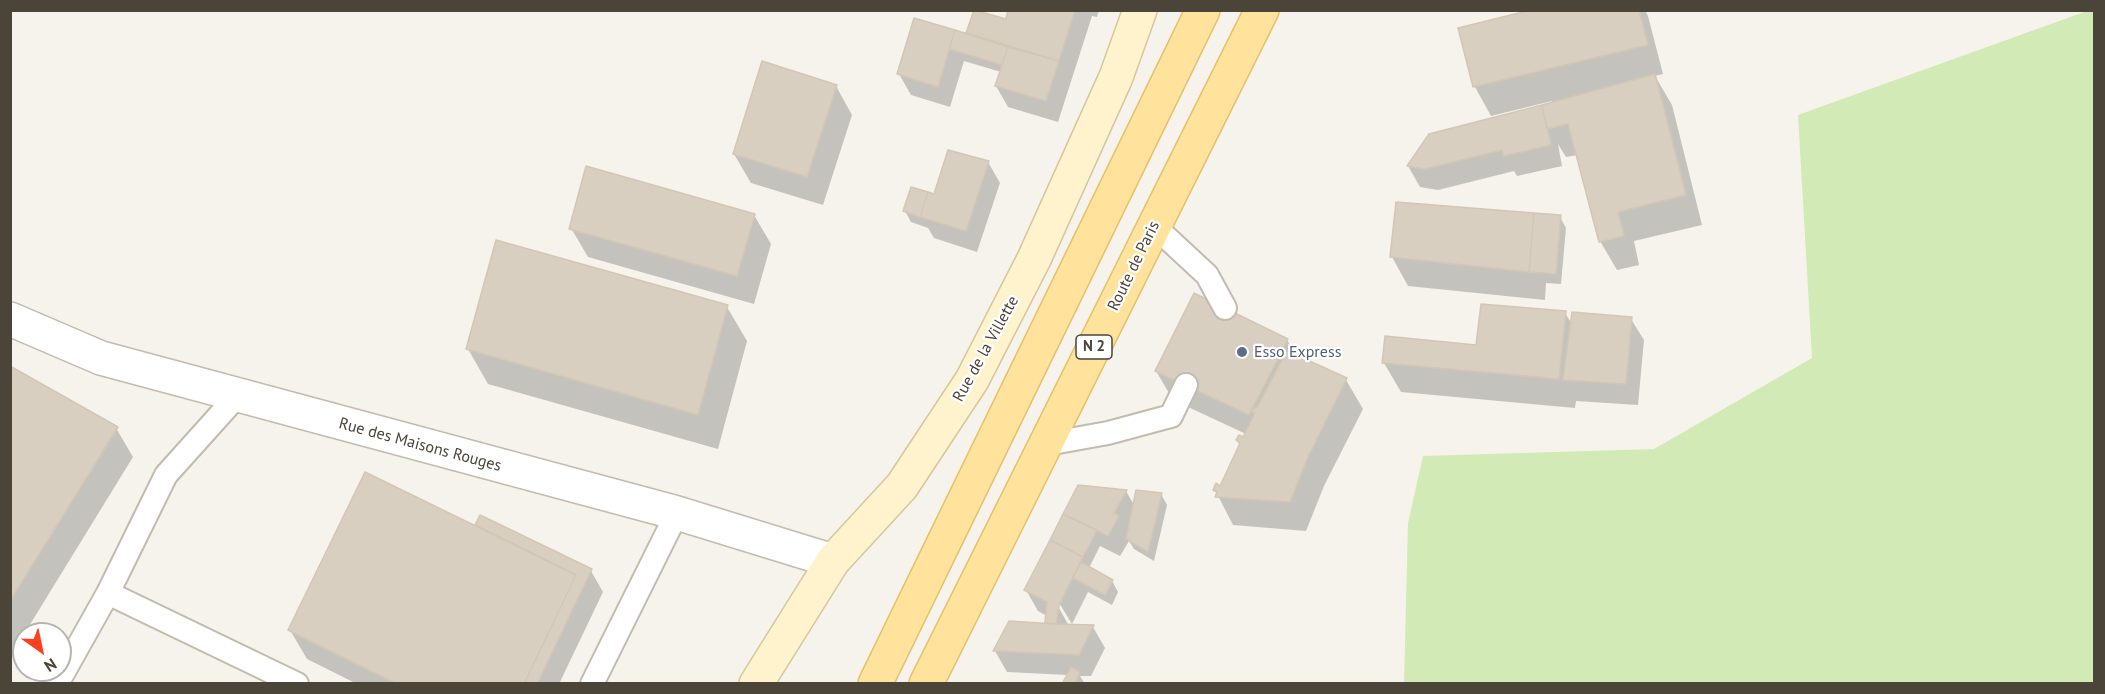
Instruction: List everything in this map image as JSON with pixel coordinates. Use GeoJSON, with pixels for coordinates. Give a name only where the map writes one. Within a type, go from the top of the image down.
{"type":"FeatureCollection","features":[{"type":"Feature","properties":{"kind":"main road"},"geometry":{"type":"LineString","coordinates":[[875,684],[1203,10]]}},
{"type":"Feature","properties":{"kind":"main road","name":"Route de Paris"},"geometry":{"type":"LineString","coordinates":[[926,684],[1262,10]]}},
{"type":"Feature","properties":{"kind":"street","name":"Rue de la Villette"},"geometry":{"type":"LineString","coordinates":[[756,684],[833,561],[902,486],[972,380],[1034,259],[1116,77],[1140,10]]}},
{"type":"Feature","properties":{"kind":"street","name":"Rue des Maisons Rouges"},"geometry":{"type":"LineString","coordinates":[[10,319],[101,358],[677,513],[833,561]]}},
{"type":"Feature","properties":{"kind":"lane"},"geometry":{"type":"LineString","coordinates":[[1153,229],[1165,236],[1208,275],[1225,308]]}},
{"type":"Feature","properties":{"kind":"lane"},"geometry":{"type":"LineString","coordinates":[[1047,444],[1108,434],[1171,416],[1186,385]]}},
{"type":"Feature","properties":{"kind":"lane"},"geometry":{"type":"LineString","coordinates":[[57,684],[108,593],[166,475],[237,396]]}},
{"type":"Feature","properties":{"kind":"lane"},"geometry":{"type":"LineString","coordinates":[[592,684],[677,513]]}},
{"type":"Feature","properties":{"kind":"lane"},"geometry":{"type":"LineString","coordinates":[[108,593],[297,684]]}},
{"type":"Feature","properties":{"kind":"green space"},"geometry":{"type":"Polygon","coordinates":[[[2087,11],[2094,11],[2094,683],[1404,683],[1408,523],[1423,456],[1654,449],[1812,358],[1798,115],[2087,11]]]}},
{"type":"Feature","properties":{"kind":"building"},"geometry":{"type":"Polygon","coordinates":[[[974,10],[1006,19],[1008,10],[1075,10],[1059,61],[966,33],[974,10]]]}},
{"type":"Feature","properties":{"kind":"building"},"geometry":{"type":"Polygon","coordinates":[[[1531,10],[1639,10],[1648,45],[1473,87],[1458,28],[1531,10]]]}},
{"type":"Feature","properties":{"kind":"building"},"geometry":{"type":"Polygon","coordinates":[[[914,18],[955,30],[938,87],[897,74],[914,18]]]}},
{"type":"Feature","properties":{"kind":"building"},"geometry":{"type":"Polygon","coordinates":[[[955,30],[1008,47],[1002,65],[949,49],[955,30]]]}},
{"type":"Feature","properties":{"kind":"building"},"geometry":{"type":"Polygon","coordinates":[[[1008,47],[1059,61],[1046,101],[995,86],[1008,47]]]}},
{"type":"Feature","properties":{"kind":"building"},"geometry":{"type":"Polygon","coordinates":[[[762,61],[837,85],[807,177],[733,154],[762,61]]]}},
{"type":"Feature","properties":{"kind":"building"},"geometry":{"type":"Polygon","coordinates":[[[1655,74],[1686,195],[1618,212],[1624,236],[1599,242],[1568,124],[1547,129],[1542,105],[1655,74]]]}},
{"type":"Feature","properties":{"kind":"building"},"geometry":{"type":"Polygon","coordinates":[[[1542,105],[1551,145],[1504,156],[1502,150],[1425,169],[1407,166],[1429,134],[1542,105]]]}},
{"type":"Feature","properties":{"kind":"building"},"geometry":{"type":"Polygon","coordinates":[[[948,150],[989,161],[966,231],[920,217],[928,192],[934,194],[948,150]]]}},
{"type":"Feature","properties":{"kind":"building"},"geometry":{"type":"Polygon","coordinates":[[[586,166],[755,214],[737,276],[569,229],[586,166]]]}},
{"type":"Feature","properties":{"kind":"building"},"geometry":{"type":"Polygon","coordinates":[[[911,187],[928,192],[920,217],[903,211],[911,187]]]}},
{"type":"Feature","properties":{"kind":"building"},"geometry":{"type":"Polygon","coordinates":[[[1396,202],[1534,213],[1529,272],[1390,257],[1396,202]]]}},
{"type":"Feature","properties":{"kind":"building"},"geometry":{"type":"Polygon","coordinates":[[[1534,213],[1561,215],[1556,274],[1529,272],[1534,213]]]}},
{"type":"Feature","properties":{"kind":"building"},"geometry":{"type":"Polygon","coordinates":[[[496,240],[728,305],[698,415],[466,349],[496,240]]]}},
{"type":"Feature","properties":{"kind":"building"},"geometry":{"type":"Polygon","coordinates":[[[1194,293],[1288,339],[1249,415],[1155,371],[1194,293]]]}},
{"type":"Feature","properties":{"kind":"building"},"geometry":{"type":"Polygon","coordinates":[[[1481,304],[1566,311],[1559,379],[1382,363],[1385,336],[1476,345],[1481,304]]]}},
{"type":"Feature","properties":{"kind":"building"},"geometry":{"type":"Polygon","coordinates":[[[1572,312],[1632,317],[1626,384],[1563,380],[1572,312]]]}},
{"type":"Feature","properties":{"kind":"building"},"geometry":{"type":"Polygon","coordinates":[[[1283,349],[1347,378],[1308,457],[1290,502],[1215,497],[1217,492],[1213,490],[1216,483],[1220,486],[1240,443],[1236,440],[1239,435],[1243,437],[1255,413],[1251,412],[1254,407],[1257,408],[1284,356],[1281,354],[1283,349]]]}},
{"type":"Feature","properties":{"kind":"building"},"geometry":{"type":"Polygon","coordinates":[[[10,366],[118,427],[10,601],[10,366]]]}},
{"type":"Feature","properties":{"kind":"building"},"geometry":{"type":"Polygon","coordinates":[[[365,472],[576,575],[524,684],[397,684],[288,630],[365,472]]]}},
{"type":"Feature","properties":{"kind":"building"},"geometry":{"type":"Polygon","coordinates":[[[1078,485],[1127,490],[1114,513],[1119,516],[1108,536],[1063,514],[1078,485]]]}},
{"type":"Feature","properties":{"kind":"building"},"geometry":{"type":"Polygon","coordinates":[[[1136,490],[1162,493],[1148,552],[1126,539],[1136,490]]]}},
{"type":"Feature","properties":{"kind":"building"},"geometry":{"type":"Polygon","coordinates":[[[1063,514],[1097,530],[1083,557],[1050,540],[1063,514]]]}},
{"type":"Feature","properties":{"kind":"building"},"geometry":{"type":"Polygon","coordinates":[[[480,515],[592,569],[537,684],[524,684],[576,575],[475,525],[480,515]]]}},
{"type":"Feature","properties":{"kind":"building"},"geometry":{"type":"Polygon","coordinates":[[[1050,540],[1083,557],[1059,605],[1056,624],[1045,623],[1047,602],[1024,590],[1050,540]]]}},
{"type":"Feature","properties":{"kind":"building"},"geometry":{"type":"Polygon","coordinates":[[[1081,562],[1113,580],[1105,595],[1073,578],[1081,562]]]}},
{"type":"Feature","properties":{"kind":"building"},"geometry":{"type":"Polygon","coordinates":[[[1009,621],[1094,625],[1079,655],[993,651],[1009,621]]]}},
{"type":"Feature","properties":{"kind":"building"},"geometry":{"type":"Polygon","coordinates":[[[1071,667],[1080,672],[1075,684],[1062,684],[1071,667]]]}},
{"type":"Feature","properties":{"kind":"place","name":"Esso Express"},"geometry":{"type":"Point","coordinates":[1242,352]}}]}
